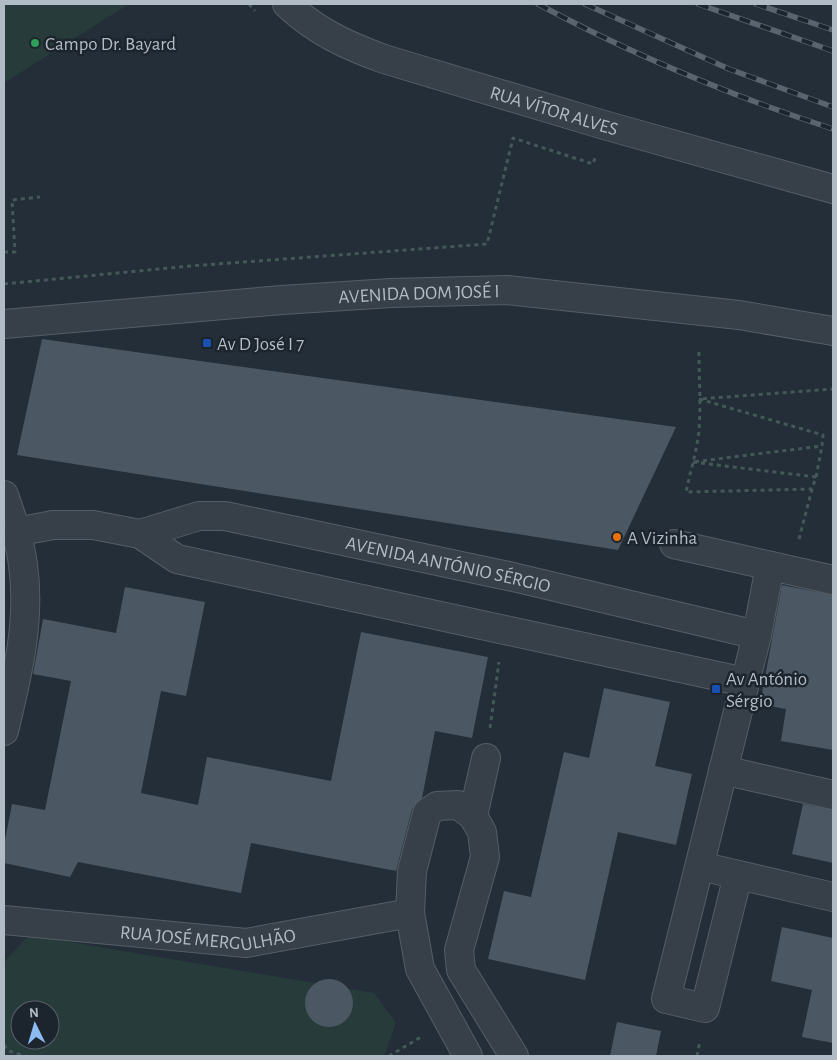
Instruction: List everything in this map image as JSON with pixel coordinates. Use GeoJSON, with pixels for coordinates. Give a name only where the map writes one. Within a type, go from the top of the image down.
{"type":"FeatureCollection","features":[{"type":"Feature","properties":{"kind":"street","name":"RUA VÍTOR ALVES"},"geometry":{"type":"LineString","coordinates":[[287,4],[321,31],[351,47],[604,126],[833,189]]}},
{"type":"Feature","properties":{"kind":"street","name":"AVENIDA DOM JOSÉ I"},"geometry":{"type":"LineString","coordinates":[[4,324],[391,293],[507,290],[739,315],[833,331]]}},
{"type":"Feature","properties":{"kind":"street"},"geometry":{"type":"LineString","coordinates":[[4,495],[16,532],[23,565],[26,600],[23,645],[9,689],[4,731]]}},
{"type":"Feature","properties":{"kind":"street","name":"AVENIDA ANTÓNIO SÉRGIO"},"geometry":{"type":"LineString","coordinates":[[140,534],[199,516],[225,516],[513,577],[757,635]]}},
{"type":"Feature","properties":{"kind":"street","name":"AVENIDA ANTÓNIO SÉRGIO"},"geometry":{"type":"LineString","coordinates":[[16,532],[53,525],[93,525],[140,534],[177,558],[745,682]]}},
{"type":"Feature","properties":{"kind":"street"},"geometry":{"type":"LineString","coordinates":[[674,544],[833,580]]}},
{"type":"Feature","properties":{"kind":"street"},"geometry":{"type":"LineString","coordinates":[[738,875],[705,1008],[666,999],[757,635],[770,566]]}},
{"type":"Feature","properties":{"kind":"street"},"geometry":{"type":"LineString","coordinates":[[473,816],[486,758]]}},
{"type":"Feature","properties":{"kind":"street"},"geometry":{"type":"LineString","coordinates":[[723,770],[833,795]]}},
{"type":"Feature","properties":{"kind":"street"},"geometry":{"type":"LineString","coordinates":[[468,1056],[420,969],[410,913],[412,871],[428,813],[437,806],[458,805],[473,816],[482,832],[485,857],[459,950],[461,970],[514,1056]]}},
{"type":"Feature","properties":{"kind":"street"},"geometry":{"type":"LineString","coordinates":[[700,866],[833,897]]}},
{"type":"Feature","properties":{"kind":"street","name":"RUA JOSÉ MERGULHÃO"},"geometry":{"type":"LineString","coordinates":[[4,920],[246,943],[410,913]]}},
{"type":"Feature","properties":{"kind":"path"},"geometry":{"type":"LineString","coordinates":[[4,284],[190,266],[487,244],[512,138]]}},
{"type":"Feature","properties":{"kind":"path"},"geometry":{"type":"LineString","coordinates":[[4,252],[15,252],[12,200],[40,196]]}},
{"type":"Feature","properties":{"kind":"path"},"geometry":{"type":"LineString","coordinates":[[699,352],[699,431],[686,492],[812,489]]}},
{"type":"Feature","properties":{"kind":"path"},"geometry":{"type":"LineString","coordinates":[[699,399],[833,390]]}},
{"type":"Feature","properties":{"kind":"path"},"geometry":{"type":"LineString","coordinates":[[699,399],[823,435],[816,477],[805,518]]}},
{"type":"Feature","properties":{"kind":"path"},"geometry":{"type":"LineString","coordinates":[[692,462],[822,446]]}},
{"type":"Feature","properties":{"kind":"path"},"geometry":{"type":"LineString","coordinates":[[692,462],[816,477]]}},
{"type":"Feature","properties":{"kind":"path"},"geometry":{"type":"LineString","coordinates":[[486,758],[503,630]]}},
{"type":"Feature","properties":{"kind":"path"},"geometry":{"type":"LineString","coordinates":[[4,1045],[9,1051],[25,1056]]}},
{"type":"Feature","properties":{"kind":"green space","name":"Campo Dr. Bayard"},"geometry":{"type":"Polygon","coordinates":[[[4,4],[129,4],[4,83],[4,4]]]}},
{"type":"Feature","properties":{"kind":"green space"},"geometry":{"type":"Polygon","coordinates":[[[29,935],[374,993],[396,1023],[384,1056],[4,1056],[4,962],[29,935]]]}},
{"type":"Feature","properties":{"kind":"building"},"geometry":{"type":"Polygon","coordinates":[[[42,339],[676,427],[618,550],[17,455],[42,339]]]}},
{"type":"Feature","properties":{"kind":"building"},"geometry":{"type":"Polygon","coordinates":[[[782,585],[833,595],[833,750],[781,741],[786,709],[760,704],[782,585]]]}},
{"type":"Feature","properties":{"kind":"building"},"geometry":{"type":"Polygon","coordinates":[[[125,587],[205,602],[186,696],[161,691],[141,793],[198,805],[207,757],[331,781],[361,632],[488,657],[472,738],[435,731],[422,798],[412,809],[396,871],[251,843],[241,893],[78,862],[70,877],[4,863],[4,845],[12,804],[45,810],[71,681],[33,674],[43,619],[116,633],[125,587]]]}},
{"type":"Feature","properties":{"kind":"building"},"geometry":{"type":"Polygon","coordinates":[[[604,688],[670,702],[655,766],[692,774],[676,845],[618,832],[585,980],[488,959],[504,891],[531,897],[564,752],[589,758],[604,688]]]}},
{"type":"Feature","properties":{"kind":"building"},"geometry":{"type":"Polygon","coordinates":[[[803,804],[833,810],[833,863],[792,854],[803,804]]]}},
{"type":"Feature","properties":{"kind":"building"},"geometry":{"type":"Polygon","coordinates":[[[782,927],[833,938],[833,1043],[802,1037],[812,990],[771,981],[782,927]]]}},
{"type":"Feature","properties":{"kind":"building"},"geometry":{"type":"Polygon","coordinates":[[[329,979],[338,981],[346,986],[351,994],[353,1003],[351,1012],[346,1020],[338,1025],[329,1027],[320,1025],[312,1020],[307,1012],[305,1003],[307,994],[312,986],[320,981],[329,979]]]}},
{"type":"Feature","properties":{"kind":"building"},"geometry":{"type":"Polygon","coordinates":[[[617,1022],[661,1031],[656,1056],[610,1056],[617,1022]]]}},
{"type":"Feature","properties":{"kind":"railway"},"geometry":{"type":"LineString","coordinates":[[538,4],[609,40],[682,73],[757,103],[833,129]]}},
{"type":"Feature","properties":{"kind":"railway"},"geometry":{"type":"LineString","coordinates":[[585,4],[729,69],[833,107]]}},
{"type":"Feature","properties":{"kind":"railway"},"geometry":{"type":"LineString","coordinates":[[698,4],[833,51]]}},
{"type":"Feature","properties":{"kind":"railway"},"geometry":{"type":"LineString","coordinates":[[756,4],[833,30]]}},
{"type":"Feature","properties":{"kind":"place","name":"Campo Dr. Bayard"},"geometry":{"type":"Point","coordinates":[35,43]}},
{"type":"Feature","properties":{"kind":"place","name":"Av D José I 7"},"geometry":{"type":"Point","coordinates":[207,343]}},
{"type":"Feature","properties":{"kind":"place","name":"A Vizinha"},"geometry":{"type":"Point","coordinates":[617,537]}},
{"type":"Feature","properties":{"kind":"place","name":"Av António Sérgio"},"geometry":{"type":"Point","coordinates":[716,689]}}]}
